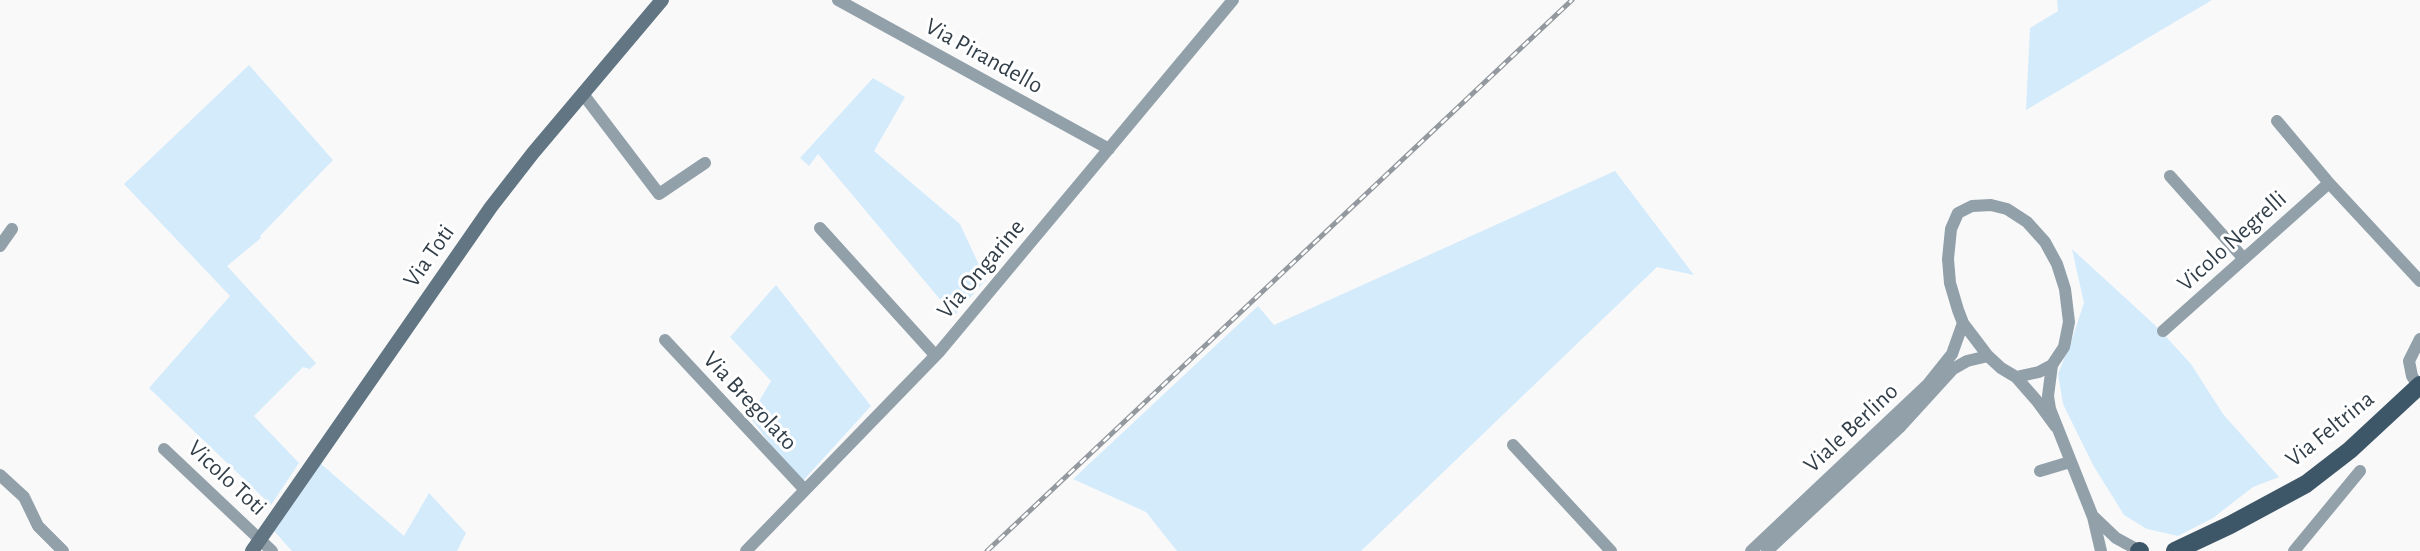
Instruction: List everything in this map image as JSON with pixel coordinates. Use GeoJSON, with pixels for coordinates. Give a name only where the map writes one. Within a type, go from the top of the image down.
{"type":"FeatureCollection","features":[{"type":"Feature","properties":{"kind":"main road","name":"Via Toti"},"geometry":{"type":"LineString","coordinates":[[252,551],[491,207],[662,0]]}},
{"type":"Feature","properties":{"kind":"main road","name":"Via Feltrina"},"geometry":{"type":"LineString","coordinates":[[2175,551],[2306,484],[2331,466],[2419,386]]}},
{"type":"Feature","properties":{"kind":"main road","name":"Via Feltrina"},"geometry":{"type":"LineString","coordinates":[[2205,551],[2230,525]]}},
{"type":"Feature","properties":{"kind":"street","name":"Via Pirandello"},"geometry":{"type":"LineString","coordinates":[[838,0],[1109,149]]}},
{"type":"Feature","properties":{"kind":"street","name":"Via Ongarine"},"geometry":{"type":"LineString","coordinates":[[746,551],[935,355],[1233,0]]}},
{"type":"Feature","properties":{"kind":"street"},"geometry":{"type":"LineString","coordinates":[[583,94],[659,194],[705,163]]}},
{"type":"Feature","properties":{"kind":"street"},"geometry":{"type":"LineString","coordinates":[[2277,121],[2329,183],[2420,281]]}},
{"type":"Feature","properties":{"kind":"street"},"geometry":{"type":"LineString","coordinates":[[2170,176],[2244,259]]}},
{"type":"Feature","properties":{"kind":"street","name":"Vicolo Negrelli"},"geometry":{"type":"LineString","coordinates":[[2163,331],[2329,183]]}},
{"type":"Feature","properties":{"kind":"street"},"geometry":{"type":"LineString","coordinates":[[2056,426],[2016,377],[1988,356],[1964,323],[1950,283],[1948,259],[1951,229],[1958,214],[1972,205],[1991,205],[2007,209],[2027,222],[2045,242],[2057,264],[2069,322],[2064,347],[2052,365],[2048,396],[2056,426],[2093,517],[2101,551]]}},
{"type":"Feature","properties":{"kind":"street"},"geometry":{"type":"LineString","coordinates":[[820,228],[935,355]]}},
{"type":"Feature","properties":{"kind":"street"},"geometry":{"type":"LineString","coordinates":[[0,246],[12,229]]}},
{"type":"Feature","properties":{"kind":"street","name":"Viale Berlino"},"geometry":{"type":"LineString","coordinates":[[1751,551],[1928,384],[1952,354],[1964,323]]}},
{"type":"Feature","properties":{"kind":"street"},"geometry":{"type":"LineString","coordinates":[[2419,386],[2412,376],[2409,361],[2420,339]]}},
{"type":"Feature","properties":{"kind":"street","name":"Via Bregolato"},"geometry":{"type":"LineString","coordinates":[[665,340],[805,490]]}},
{"type":"Feature","properties":{"kind":"street","name":"Viale Berlino"},"geometry":{"type":"LineString","coordinates":[[1767,551],[1901,426],[1952,369],[1967,361],[1988,356]]}},
{"type":"Feature","properties":{"kind":"street"},"geometry":{"type":"LineString","coordinates":[[2016,377],[2039,372],[2052,365]]}},
{"type":"Feature","properties":{"kind":"street"},"geometry":{"type":"LineString","coordinates":[[1513,445],[1611,551]]}},
{"type":"Feature","properties":{"kind":"street","name":"Vicolo Toti"},"geometry":{"type":"LineString","coordinates":[[164,449],[272,551]]}},
{"type":"Feature","properties":{"kind":"street"},"geometry":{"type":"LineString","coordinates":[[2040,471],[2070,462]]}},
{"type":"Feature","properties":{"kind":"street"},"geometry":{"type":"LineString","coordinates":[[2294,551],[2360,471]]}},
{"type":"Feature","properties":{"kind":"street"},"geometry":{"type":"LineString","coordinates":[[0,475],[24,497],[38,526],[63,551]]}},
{"type":"Feature","properties":{"kind":"street"},"geometry":{"type":"LineString","coordinates":[[2093,517],[2116,538],[2139,551]]}},
{"type":"Feature","properties":{"kind":"shaded area"},"geometry":{"type":"Polygon","coordinates":[[[2057,0],[2212,0],[2026,110],[2030,28],[2058,11],[2057,0]]]}},
{"type":"Feature","properties":{"kind":"shaded area"},"geometry":{"type":"Polygon","coordinates":[[[249,65],[333,160],[261,238],[227,266],[316,363],[310,369],[303,367],[254,416],[299,463],[271,505],[149,388],[230,296],[124,184],[249,65]]]}},
{"type":"Feature","properties":{"kind":"shaded area"},"geometry":{"type":"Polygon","coordinates":[[[873,78],[905,97],[874,151],[960,224],[986,280],[954,316],[818,154],[809,166],[800,158],[873,78]]]}},
{"type":"Feature","properties":{"kind":"shaded area"},"geometry":{"type":"Polygon","coordinates":[[[1615,171],[1694,275],[1657,267],[1361,551],[1177,551],[1146,512],[1073,479],[1258,306],[1274,325],[1615,171]]]}},
{"type":"Feature","properties":{"kind":"shaded area"},"geometry":{"type":"Polygon","coordinates":[[[2072,249],[2157,327],[2191,364],[2223,414],[2279,477],[2253,487],[2213,518],[2178,536],[2147,529],[2124,515],[2093,465],[2063,404],[2058,374],[2084,303],[2072,249]]]}},
{"type":"Feature","properties":{"kind":"shaded area"},"geometry":{"type":"Polygon","coordinates":[[[776,285],[871,406],[800,484],[750,417],[771,381],[730,337],[776,285]]]}},
{"type":"Feature","properties":{"kind":"shaded area"},"geometry":{"type":"Polygon","coordinates":[[[320,463],[404,536],[429,493],[466,533],[457,551],[292,551],[274,531],[320,463]]]}},
{"type":"Feature","properties":{"kind":"railway"},"geometry":{"type":"LineString","coordinates":[[987,551],[1572,0]]}}]}
